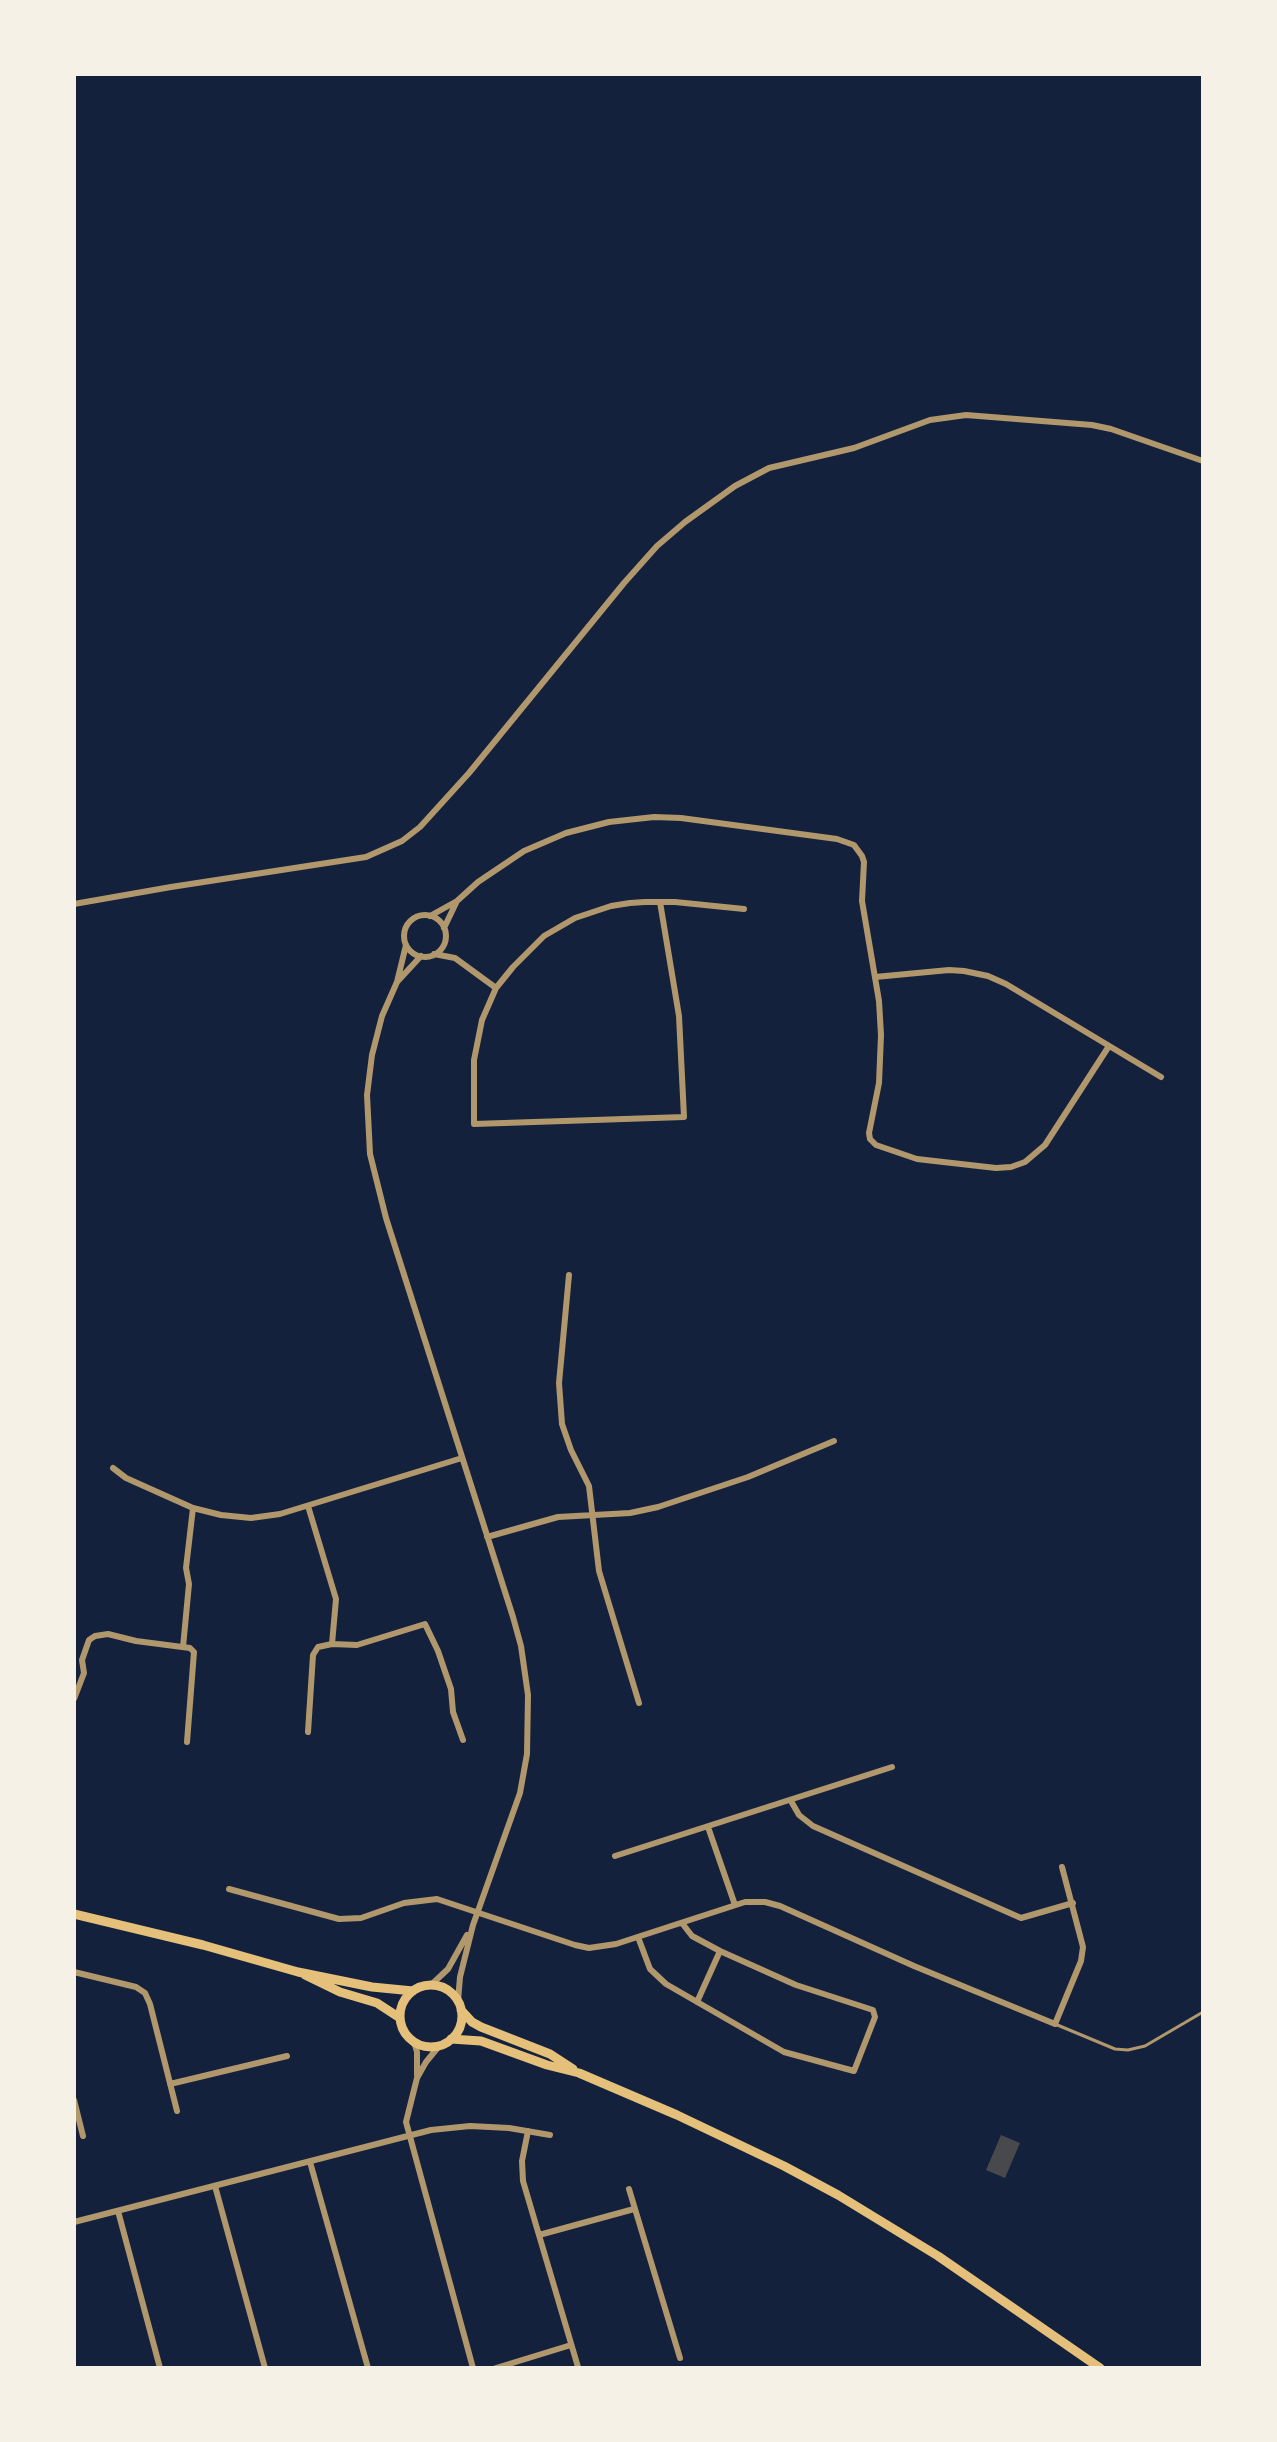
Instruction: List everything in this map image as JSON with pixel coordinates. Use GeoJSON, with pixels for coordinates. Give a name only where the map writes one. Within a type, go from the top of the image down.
{"type":"FeatureCollection","features":[{"type":"Feature","properties":{"kind":"main road"},"geometry":{"type":"LineString","coordinates":[[74,1914],[298,1972],[372,1987],[413,1991],[431,1985],[449,1991],[472,2022],[481,2027],[550,2054],[579,2073],[731,2140],[838,2195],[938,2256],[1100,2368]]}},
{"type":"Feature","properties":{"kind":"main road"},"geometry":{"type":"LineString","coordinates":[[298,1972],[340,1992],[377,2003],[400,2018]]}},
{"type":"Feature","properties":{"kind":"main road"},"geometry":{"type":"LineString","coordinates":[[413,1991],[403,2003],[400,2018],[404,2032],[414,2042],[427,2046],[440,2045],[451,2039],[461,2023],[460,2006]]}},
{"type":"Feature","properties":{"kind":"main road"},"geometry":{"type":"LineString","coordinates":[[451,2039],[481,2041],[579,2073]]}},
{"type":"Feature","properties":{"kind":"street"},"geometry":{"type":"LineString","coordinates":[[74,904],[366,857],[402,841],[420,827],[469,773],[657,546],[735,486],[769,468],[844,451],[941,417],[966,415],[1092,425],[1203,461]]}},
{"type":"Feature","properties":{"kind":"street"},"geometry":{"type":"LineString","coordinates":[[430,916],[457,901],[478,882],[524,851],[566,833],[609,822],[654,817],[681,818],[847,841],[862,856],[862,901],[881,1018],[879,1083],[869,1133],[876,1145],[917,1159],[996,1168],[1025,1162],[1045,1145],[1109,1046]]}},
{"type":"Feature","properties":{"kind":"street"},"geometry":{"type":"LineString","coordinates":[[455,958],[444,928],[457,901]]}},
{"type":"Feature","properties":{"kind":"street"},"geometry":{"type":"LineString","coordinates":[[660,902],[679,1016],[684,1117],[474,1124],[476,1047],[482,1020],[496,988],[544,936],[575,918],[611,906],[660,902],[744,909]]}},
{"type":"Feature","properties":{"kind":"street"},"geometry":{"type":"LineString","coordinates":[[444,928],[436,918],[421,916],[409,923],[404,931],[406,945],[397,982],[382,1016],[371,1064],[367,1115],[370,1154],[386,1218],[521,1646],[528,1695],[529,1735],[520,1793],[473,1925],[460,1977],[460,2006]]}},
{"type":"Feature","properties":{"kind":"street"},"geometry":{"type":"LineString","coordinates":[[434,954],[442,947],[445,937]]}},
{"type":"Feature","properties":{"kind":"street"},"geometry":{"type":"LineString","coordinates":[[406,945],[421,956],[434,954],[455,958],[496,988]]}},
{"type":"Feature","properties":{"kind":"street"},"geometry":{"type":"LineString","coordinates":[[397,982],[421,956]]}},
{"type":"Feature","properties":{"kind":"street"},"geometry":{"type":"LineString","coordinates":[[875,977],[949,970],[988,976],[1161,1077]]}},
{"type":"Feature","properties":{"kind":"street"},"geometry":{"type":"LineString","coordinates":[[569,1275],[559,1406],[567,1440],[589,1486],[599,1571],[639,1703]]}},
{"type":"Feature","properties":{"kind":"street"},"geometry":{"type":"LineString","coordinates":[[487,1537],[541,1520],[641,1512],[748,1477],[834,1441]]}},
{"type":"Feature","properties":{"kind":"street"},"geometry":{"type":"LineString","coordinates":[[113,1468],[136,1483],[193,1508],[221,1515],[264,1518],[462,1458]]}},
{"type":"Feature","properties":{"kind":"street"},"geometry":{"type":"LineString","coordinates":[[308,1506],[336,1599],[332,1644]]}},
{"type":"Feature","properties":{"kind":"street"},"geometry":{"type":"LineString","coordinates":[[183,1647],[189,1584],[186,1568],[193,1508]]}},
{"type":"Feature","properties":{"kind":"street"},"geometry":{"type":"LineString","coordinates":[[308,1732],[313,1655],[318,1647],[357,1645],[425,1624],[448,1679],[453,1712],[463,1740]]}},
{"type":"Feature","properties":{"kind":"street"},"geometry":{"type":"LineString","coordinates":[[74,1699],[84,1673],[82,1660],[89,1640],[95,1636],[108,1634],[190,1648],[194,1652],[187,1742]]}},
{"type":"Feature","properties":{"kind":"street"},"geometry":{"type":"LineString","coordinates":[[615,1856],[892,1767]]}},
{"type":"Feature","properties":{"kind":"street"},"geometry":{"type":"LineString","coordinates":[[791,1801],[799,1815],[813,1826],[1021,1918],[1073,1903]]}},
{"type":"Feature","properties":{"kind":"street"},"geometry":{"type":"LineString","coordinates":[[708,1827],[735,1905]]}},
{"type":"Feature","properties":{"kind":"street"},"geometry":{"type":"LineString","coordinates":[[229,1889],[339,1919],[361,1918],[404,1903],[446,1900],[589,1948],[608,1947],[735,1905],[758,1901],[780,1906],[1055,2024],[1083,1954],[1083,1941],[1062,1867]]}},
{"type":"Feature","properties":{"kind":"street"},"geometry":{"type":"LineString","coordinates":[[638,1937],[644,1957],[657,1977],[697,2002],[784,2052],[854,2071],[875,2017],[873,2010],[796,1985],[720,1951],[692,1936],[682,1923]]}},
{"type":"Feature","properties":{"kind":"street"},"geometry":{"type":"LineString","coordinates":[[431,1985],[448,1969],[473,1925]]}},
{"type":"Feature","properties":{"kind":"street"},"geometry":{"type":"LineString","coordinates":[[697,2002],[720,1951]]}},
{"type":"Feature","properties":{"kind":"street"},"geometry":{"type":"LineString","coordinates":[[74,1972],[136,1987],[145,1993],[177,2111]]}},
{"type":"Feature","properties":{"kind":"street"},"geometry":{"type":"LineString","coordinates":[[414,2042],[417,2078]]}},
{"type":"Feature","properties":{"kind":"street"},"geometry":{"type":"LineString","coordinates":[[440,2045],[417,2078],[406,2118],[473,2368]]}},
{"type":"Feature","properties":{"kind":"street"},"geometry":{"type":"LineString","coordinates":[[170,2084],[287,2056]]}},
{"type":"Feature","properties":{"kind":"street"},"geometry":{"type":"LineString","coordinates":[[74,2100],[83,2136]]}},
{"type":"Feature","properties":{"kind":"street"},"geometry":{"type":"LineString","coordinates":[[74,2222],[431,2130],[470,2126],[550,2135]]}},
{"type":"Feature","properties":{"kind":"street"},"geometry":{"type":"LineString","coordinates":[[528,2131],[522,2161],[523,2181],[578,2367]]}},
{"type":"Feature","properties":{"kind":"street"},"geometry":{"type":"LineString","coordinates":[[310,2162],[368,2368]]}},
{"type":"Feature","properties":{"kind":"street"},"geometry":{"type":"LineString","coordinates":[[215,2186],[265,2368]]}},
{"type":"Feature","properties":{"kind":"street"},"geometry":{"type":"LineString","coordinates":[[629,2189],[680,2358]]}},
{"type":"Feature","properties":{"kind":"street"},"geometry":{"type":"LineString","coordinates":[[539,2235],[634,2209]]}},
{"type":"Feature","properties":{"kind":"street"},"geometry":{"type":"LineString","coordinates":[[118,2211],[160,2368]]}},
{"type":"Feature","properties":{"kind":"street"},"geometry":{"type":"LineString","coordinates":[[496,2368],[571,2345]]}},
{"type":"Feature","properties":{"kind":"lane"},"geometry":{"type":"LineString","coordinates":[[1055,2024],[1115,2049],[1128,2050],[1145,2046],[1203,2012]]}},
{"type":"Feature","properties":{"kind":"building"},"geometry":{"type":"Polygon","coordinates":[[[1001,2135],[1020,2143],[1005,2178],[986,2170],[1001,2135]]]}}]}
